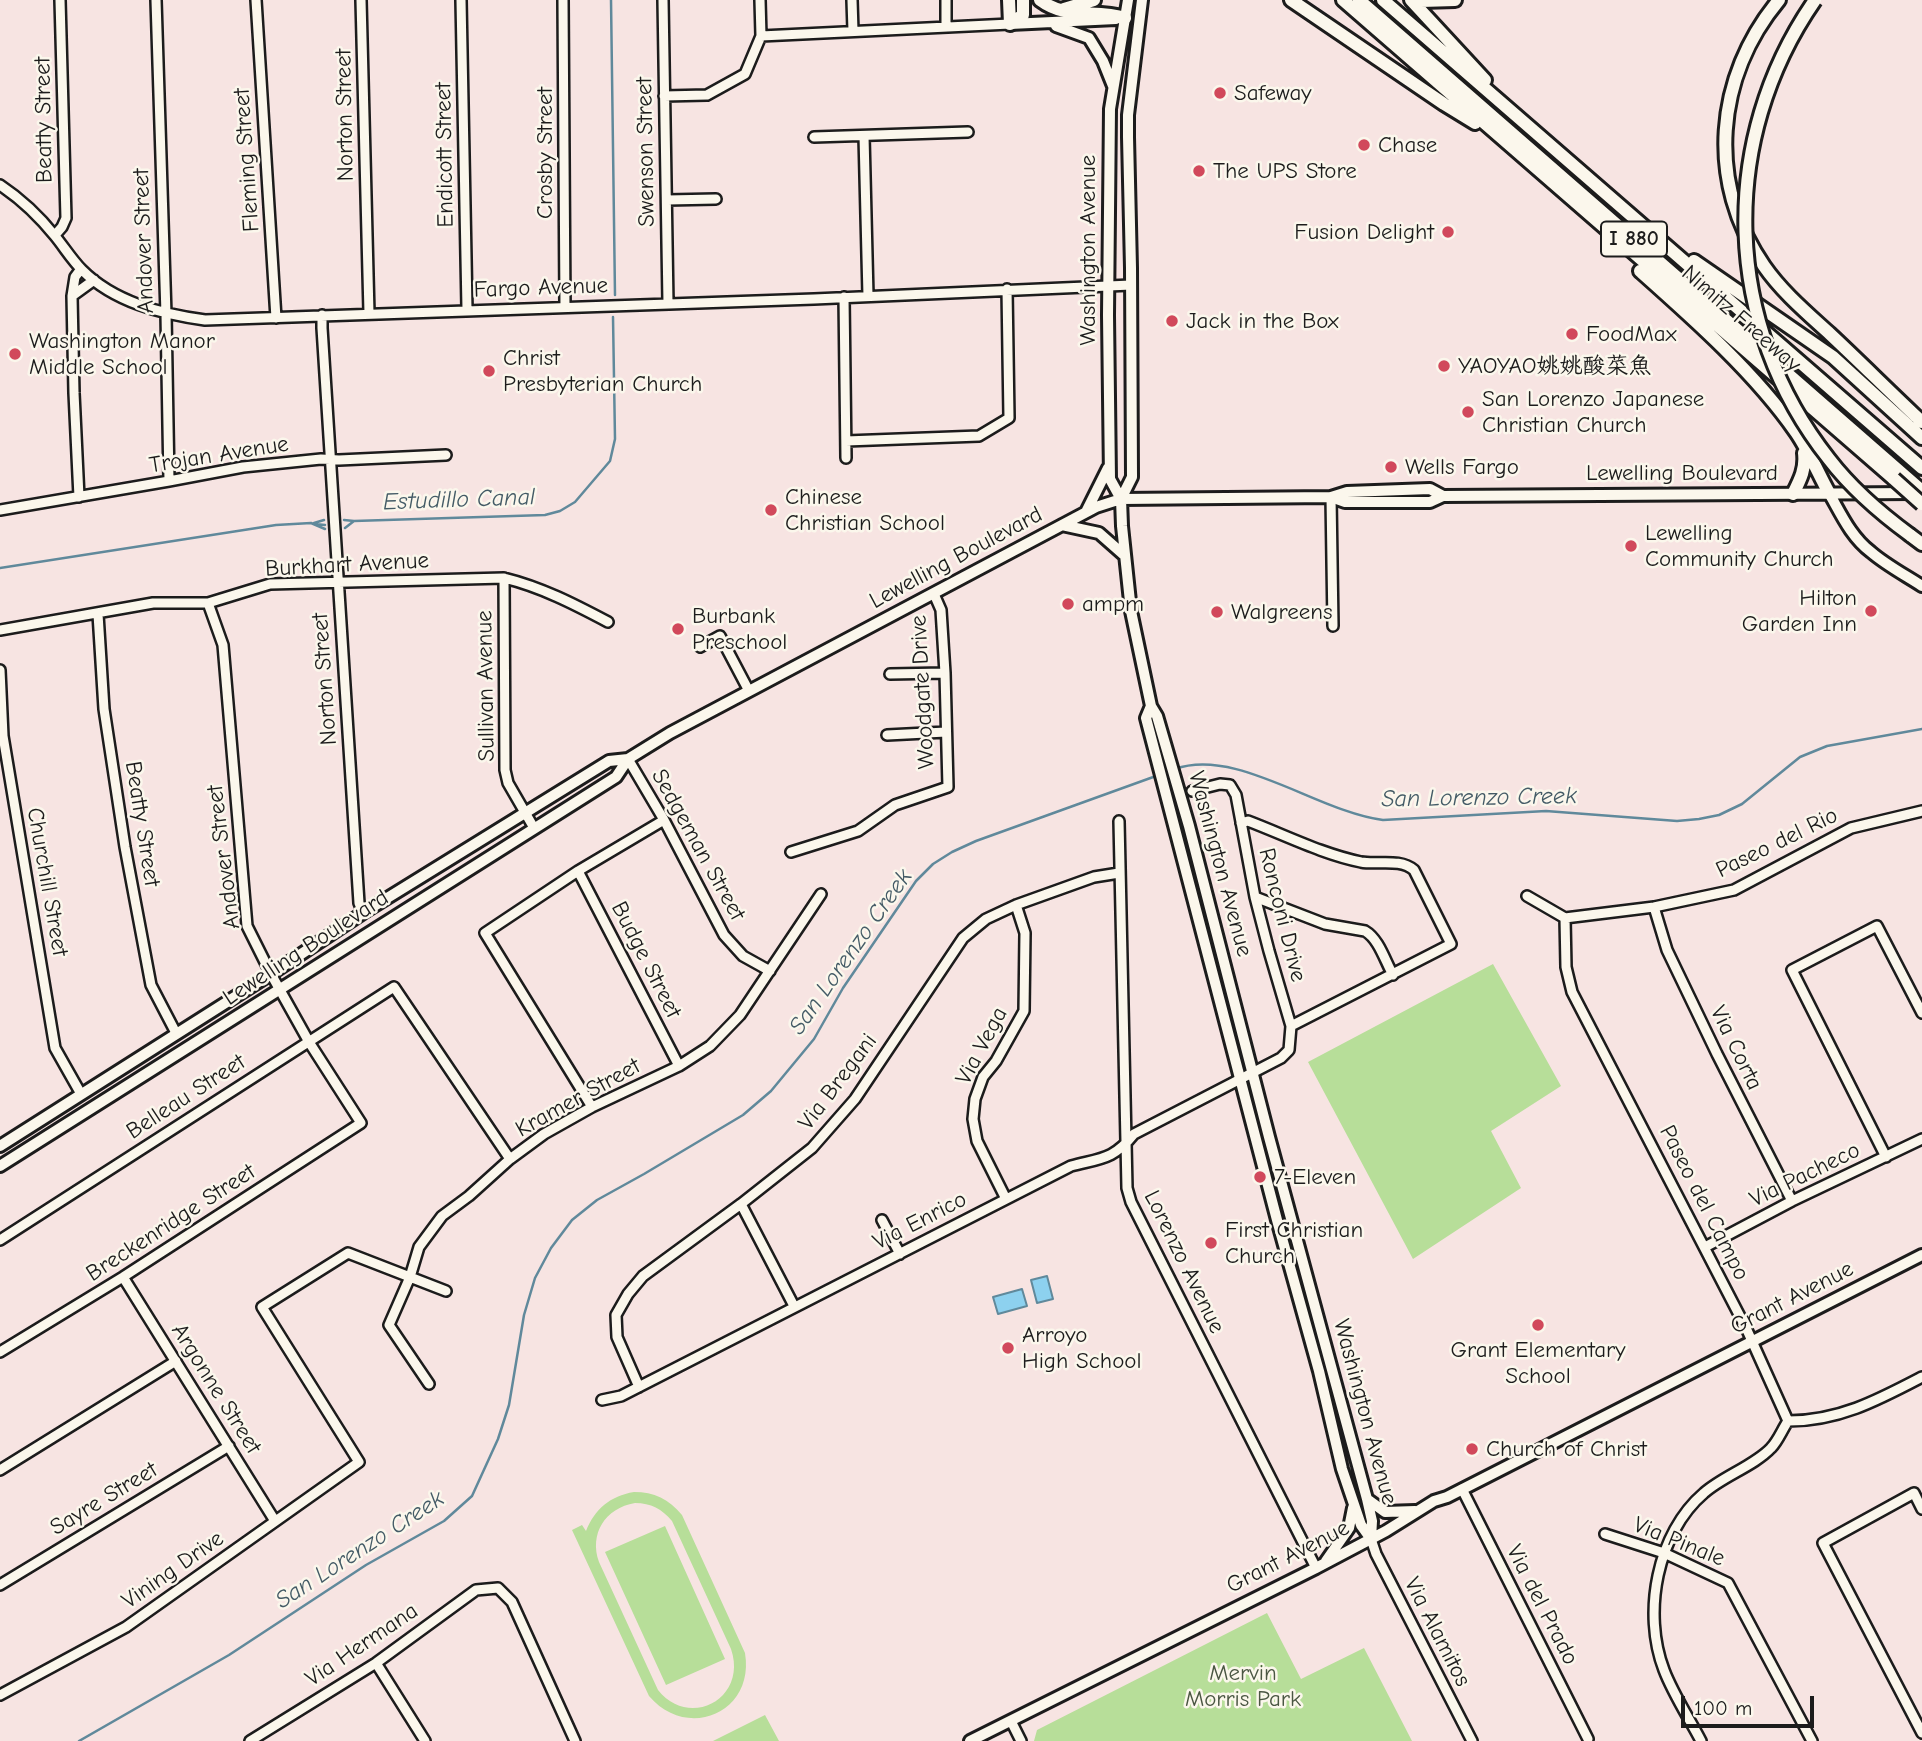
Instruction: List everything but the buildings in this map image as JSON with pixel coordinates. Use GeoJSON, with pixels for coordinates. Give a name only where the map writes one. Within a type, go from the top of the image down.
{"type":"FeatureCollection","features":[{"type":"Feature","properties":{"kind":"highway"},"geometry":{"type":"LineString","coordinates":[[1009,0],[1010,24]]}},
{"type":"Feature","properties":{"kind":"highway"},"geometry":{"type":"LineString","coordinates":[[1010,24],[1023,15],[1023,0]]}},
{"type":"Feature","properties":{"kind":"highway"},"geometry":{"type":"LineString","coordinates":[[1040,0],[1058,10],[1076,14],[1113,14],[1125,18]]}},
{"type":"Feature","properties":{"kind":"highway"},"geometry":{"type":"LineString","coordinates":[[1058,10],[1094,0]]}},
{"type":"Feature","properties":{"kind":"highway"},"geometry":{"type":"LineString","coordinates":[[1291,0],[1452,109],[1502,139]]}},
{"type":"Feature","properties":{"kind":"highway","name":"Nimitz Freeway"},"geometry":{"type":"LineString","coordinates":[[1343,0],[1922,504]]}},
{"type":"Feature","properties":{"kind":"highway","name":"I 880"},"geometry":{"type":"LineString","coordinates":[[1359,0],[1922,492]]}},
{"type":"Feature","properties":{"kind":"highway","name":"Nimitz Freeway"},"geometry":{"type":"LineString","coordinates":[[1383,0],[1922,468]]}},
{"type":"Feature","properties":{"kind":"highway"},"geometry":{"type":"LineString","coordinates":[[1411,0],[1522,121]]}},
{"type":"Feature","properties":{"kind":"highway"},"geometry":{"type":"LineString","coordinates":[[1421,1],[1455,0]]}},
{"type":"Feature","properties":{"kind":"highway"},"geometry":{"type":"LineString","coordinates":[[1779,0],[1747,47],[1728,105],[1725,159],[1732,198],[1755,252],[1777,282],[1922,422]]}},
{"type":"Feature","properties":{"kind":"highway"},"geometry":{"type":"LineString","coordinates":[[1815,0],[1793,35],[1776,70],[1752,145],[1746,184],[1745,223],[1747,262],[1754,302],[1777,374],[1805,426],[1830,461],[1855,488],[1922,544]]}},
{"type":"Feature","properties":{"kind":"highway"},"geometry":{"type":"LineString","coordinates":[[1569,198],[1624,256],[1696,320],[1775,405],[1798,435],[1829,493]]}},
{"type":"Feature","properties":{"kind":"highway"},"geometry":{"type":"LineString","coordinates":[[1634,218],[1833,357],[1922,438]]}},
{"type":"Feature","properties":{"kind":"highway"},"geometry":{"type":"LineString","coordinates":[[1793,494],[1803,475],[1803,445]]}},
{"type":"Feature","properties":{"kind":"main road","name":"Washington Avenue"},"geometry":{"type":"LineString","coordinates":[[1128,0],[1110,109],[1110,479],[1121,499],[1131,611],[1151,706],[1157,716],[1221,947],[1252,1074],[1373,1521],[1371,1539]]}},
{"type":"Feature","properties":{"kind":"main road","name":"Washington Avenue"},"geometry":{"type":"LineString","coordinates":[[1121,499],[1132,477],[1128,115],[1142,0]]}},
{"type":"Feature","properties":{"kind":"main road"},"geometry":{"type":"LineString","coordinates":[[1010,24],[1125,18],[1139,20]]}},
{"type":"Feature","properties":{"kind":"main road"},"geometry":{"type":"LineString","coordinates":[[1050,24],[1089,38],[1114,87]]}},
{"type":"Feature","properties":{"kind":"main road"},"geometry":{"type":"LineString","coordinates":[[1087,512],[1110,462]]}},
{"type":"Feature","properties":{"kind":"main road","name":"Lewelling Boulevard"},"geometry":{"type":"LineString","coordinates":[[0,1146],[363,913],[609,761],[628,759],[670,733],[1062,525],[1121,499],[1331,497],[1345,502],[1430,502],[1443,496],[1922,492]]}},
{"type":"Feature","properties":{"kind":"main road"},"geometry":{"type":"LineString","coordinates":[[1829,493],[1847,526],[1871,553],[1922,586]]}},
{"type":"Feature","properties":{"kind":"main road"},"geometry":{"type":"LineString","coordinates":[[1062,525],[1099,533],[1124,555]]}},
{"type":"Feature","properties":{"kind":"main road","name":"Washington Avenue"},"geometry":{"type":"LineString","coordinates":[[1151,706],[1146,718],[1163,787],[1319,1371],[1342,1469],[1361,1527],[1371,1539]]}},
{"type":"Feature","properties":{"kind":"main road","name":"Lewelling Boulevard"},"geometry":{"type":"LineString","coordinates":[[0,1166],[618,775],[628,759]]}},
{"type":"Feature","properties":{"kind":"main road"},"geometry":{"type":"LineString","coordinates":[[363,913],[363,936]]}},
{"type":"Feature","properties":{"kind":"main road","name":"Grant Avenue"},"geometry":{"type":"LineString","coordinates":[[970,1741],[1371,1539],[1418,1511],[1922,1255]]}},
{"type":"Feature","properties":{"kind":"main road"},"geometry":{"type":"LineString","coordinates":[[1367,1499],[1385,1512],[1418,1511]]}},
{"type":"Feature","properties":{"kind":"main road"},"geometry":{"type":"LineString","coordinates":[[1320,1565],[1349,1528],[1354,1502]]}},
{"type":"Feature","properties":{"kind":"street","name":"Beatty Street"},"geometry":{"type":"LineString","coordinates":[[55,235],[66,218],[61,0]]}},
{"type":"Feature","properties":{"kind":"street","name":"Andover Street"},"geometry":{"type":"LineString","coordinates":[[156,0],[169,481]]}},
{"type":"Feature","properties":{"kind":"street","name":"Fleming Street"},"geometry":{"type":"LineString","coordinates":[[256,0],[276,318]]}},
{"type":"Feature","properties":{"kind":"street","name":"Norton Street"},"geometry":{"type":"LineString","coordinates":[[362,0],[369,313]]}},
{"type":"Feature","properties":{"kind":"street","name":"Endicott Street"},"geometry":{"type":"LineString","coordinates":[[461,0],[467,310]]}},
{"type":"Feature","properties":{"kind":"street","name":"Crosby Street"},"geometry":{"type":"LineString","coordinates":[[563,0],[565,307]]}},
{"type":"Feature","properties":{"kind":"street","name":"Swenson Street"},"geometry":{"type":"LineString","coordinates":[[663,0],[668,303]]}},
{"type":"Feature","properties":{"kind":"street"},"geometry":{"type":"LineString","coordinates":[[664,96],[707,94],[745,74],[761,36],[760,0]]}},
{"type":"Feature","properties":{"kind":"street"},"geometry":{"type":"LineString","coordinates":[[852,0],[853,31]]}},
{"type":"Feature","properties":{"kind":"street"},"geometry":{"type":"LineString","coordinates":[[946,0],[946,27]]}},
{"type":"Feature","properties":{"kind":"street"},"geometry":{"type":"LineString","coordinates":[[761,36],[1010,24]]}},
{"type":"Feature","properties":{"kind":"street"},"geometry":{"type":"LineString","coordinates":[[814,137],[968,132]]}},
{"type":"Feature","properties":{"kind":"street"},"geometry":{"type":"LineString","coordinates":[[864,136],[868,296]]}},
{"type":"Feature","properties":{"kind":"street","name":"Fargo Avenue"},"geometry":{"type":"LineString","coordinates":[[0,185],[35,212],[81,269],[94,280],[141,306],[166,314],[205,320],[1131,285]]}},
{"type":"Feature","properties":{"kind":"street"},"geometry":{"type":"LineString","coordinates":[[667,200],[716,199]]}},
{"type":"Feature","properties":{"kind":"street"},"geometry":{"type":"LineString","coordinates":[[79,497],[72,285],[81,269]]}},
{"type":"Feature","properties":{"kind":"street"},"geometry":{"type":"LineString","coordinates":[[72,296],[94,280]]}},
{"type":"Feature","properties":{"kind":"street"},"geometry":{"type":"LineString","coordinates":[[846,441],[979,436],[1009,418],[1007,289]]}},
{"type":"Feature","properties":{"kind":"street"},"geometry":{"type":"LineString","coordinates":[[844,297],[846,458]]}},
{"type":"Feature","properties":{"kind":"street","name":"Norton Street"},"geometry":{"type":"LineString","coordinates":[[322,315],[359,905],[363,913]]}},
{"type":"Feature","properties":{"kind":"street","name":"Trojan Avenue"},"geometry":{"type":"LineString","coordinates":[[0,510],[243,467],[330,459],[446,455]]}},
{"type":"Feature","properties":{"kind":"street"},"geometry":{"type":"LineString","coordinates":[[1331,497],[1333,626]]}},
{"type":"Feature","properties":{"kind":"street","name":"Burkhart Avenue"},"geometry":{"type":"LineString","coordinates":[[0,630],[153,603],[208,603],[270,584],[504,578],[558,596],[607,622]]}},
{"type":"Feature","properties":{"kind":"street","name":"Sullivan Avenue"},"geometry":{"type":"LineString","coordinates":[[504,578],[505,769],[508,783],[534,828]]}},
{"type":"Feature","properties":{"kind":"street","name":"Woodgate Drive"},"geometry":{"type":"LineString","coordinates":[[791,852],[858,831],[895,806],[948,786],[941,610],[933,594]]}},
{"type":"Feature","properties":{"kind":"street","name":"Andover Street"},"geometry":{"type":"LineString","coordinates":[[208,603],[223,645],[247,926],[309,1042],[361,1123]]}},
{"type":"Feature","properties":{"kind":"street","name":"Beatty Street"},"geometry":{"type":"LineString","coordinates":[[98,614],[104,709],[127,860],[151,985],[176,1033]]}},
{"type":"Feature","properties":{"kind":"street"},"geometry":{"type":"LineString","coordinates":[[700,647],[720,636],[749,691]]}},
{"type":"Feature","properties":{"kind":"street","name":"Churchill Street"},"geometry":{"type":"LineString","coordinates":[[0,670],[3,736],[55,1048],[80,1094]]}},
{"type":"Feature","properties":{"kind":"street"},"geometry":{"type":"LineString","coordinates":[[890,674],[945,673]]}},
{"type":"Feature","properties":{"kind":"street"},"geometry":{"type":"LineString","coordinates":[[887,735],[946,732]]}},
{"type":"Feature","properties":{"kind":"street","name":"Sedgeman Street"},"geometry":{"type":"LineString","coordinates":[[628,759],[664,820],[724,935],[743,956],[770,971]]}},
{"type":"Feature","properties":{"kind":"street","name":"Ronconi Drive"},"geometry":{"type":"LineString","coordinates":[[1192,790],[1220,784],[1230,785],[1236,795],[1255,897],[1291,1026]]}},
{"type":"Feature","properties":{"kind":"street","name":"Paseo del Rio"},"geometry":{"type":"LineString","coordinates":[[1565,918],[1654,907],[1734,890],[1851,828],[1922,811]]}},
{"type":"Feature","properties":{"kind":"street"},"geometry":{"type":"LineString","coordinates":[[592,1107],[485,933],[579,871],[664,820]]}},
{"type":"Feature","properties":{"kind":"street","name":"Lorenzo Avenue"},"geometry":{"type":"LineString","coordinates":[[1119,821],[1127,1188],[1131,1202],[1320,1565]]}},
{"type":"Feature","properties":{"kind":"street"},"geometry":{"type":"LineString","coordinates":[[1241,823],[1248,821],[1348,859],[1409,865],[1451,944],[1291,1026],[1288,1051],[1281,1058],[1252,1074]]}},
{"type":"Feature","properties":{"kind":"street","name":"Budge Street"},"geometry":{"type":"LineString","coordinates":[[579,871],[679,1066]]}},
{"type":"Feature","properties":{"kind":"street","name":"Via Bregani"},"geometry":{"type":"LineString","coordinates":[[639,1387],[617,1337],[616,1315],[643,1276],[812,1148],[855,1099],[962,938],[986,919],[1016,905],[1094,877],[1119,873]]}},
{"type":"Feature","properties":{"kind":"street","name":"Kramer Street"},"geometry":{"type":"LineString","coordinates":[[429,1384],[389,1325],[410,1277],[419,1247],[442,1216],[544,1134],[592,1107],[679,1066],[710,1046],[740,1015],[821,894]]}},
{"type":"Feature","properties":{"kind":"street"},"geometry":{"type":"LineString","coordinates":[[1527,896],[1565,918]]}},
{"type":"Feature","properties":{"kind":"street"},"geometry":{"type":"LineString","coordinates":[[1255,897],[1325,924],[1365,931],[1375,940],[1393,975]]}},
{"type":"Feature","properties":{"kind":"street","name":"Via Vega"},"geometry":{"type":"LineString","coordinates":[[1006,1199],[977,1141],[973,1119],[975,1099],[984,1077],[1024,1011],[1025,933],[1016,905]]}},
{"type":"Feature","properties":{"kind":"street","name":"Via Corta"},"geometry":{"type":"LineString","coordinates":[[1654,907],[1672,962],[1792,1202]]}},
{"type":"Feature","properties":{"kind":"street","name":"Paseo del Campo"},"geometry":{"type":"LineString","coordinates":[[1565,918],[1566,967],[1572,992],[1753,1341],[1788,1422]]}},
{"type":"Feature","properties":{"kind":"street"},"geometry":{"type":"LineString","coordinates":[[1886,1157],[1792,970],[1877,926],[1922,1013]]}},
{"type":"Feature","properties":{"kind":"street","name":"Belleau Street"},"geometry":{"type":"LineString","coordinates":[[0,1240],[394,987],[510,1159]]}},
{"type":"Feature","properties":{"kind":"street","name":"Via Enrico"},"geometry":{"type":"LineString","coordinates":[[602,1400],[621,1396],[1071,1166],[1112,1156],[1134,1134],[1252,1074]]}},
{"type":"Feature","properties":{"kind":"street","name":"Breckenridge Street"},"geometry":{"type":"LineString","coordinates":[[0,1353],[361,1123]]}},
{"type":"Feature","properties":{"kind":"street","name":"Via Pacheco"},"geometry":{"type":"LineString","coordinates":[[1705,1247],[1922,1139]]}},
{"type":"Feature","properties":{"kind":"street"},"geometry":{"type":"LineString","coordinates":[[741,1204],[794,1306]]}},
{"type":"Feature","properties":{"kind":"street"},"geometry":{"type":"LineString","coordinates":[[882,1220],[900,1254]]}},
{"type":"Feature","properties":{"kind":"street","name":"Vining Drive"},"geometry":{"type":"LineString","coordinates":[[0,1695],[126,1627],[359,1462],[262,1307],[348,1253],[410,1277]]}},
{"type":"Feature","properties":{"kind":"street","name":"Argonne Street"},"geometry":{"type":"LineString","coordinates":[[123,1277],[275,1521]]}},
{"type":"Feature","properties":{"kind":"street"},"geometry":{"type":"LineString","coordinates":[[410,1277],[446,1291]]}},
{"type":"Feature","properties":{"kind":"street"},"geometry":{"type":"LineString","coordinates":[[0,1470],[176,1361]]}},
{"type":"Feature","properties":{"kind":"street"},"geometry":{"type":"LineString","coordinates":[[1701,1741],[1664,1671],[1656,1642],[1653,1605],[1664,1553],[1682,1516],[1703,1493],[1763,1455],[1772,1447],[1788,1422],[1837,1415],[1871,1404],[1922,1377]]}},
{"type":"Feature","properties":{"kind":"street","name":"Sayre Street"},"geometry":{"type":"LineString","coordinates":[[0,1585],[229,1446]]}},
{"type":"Feature","properties":{"kind":"street","name":"Via del Prado"},"geometry":{"type":"LineString","coordinates":[[1462,1489],[1588,1739]]}},
{"type":"Feature","properties":{"kind":"street"},"geometry":{"type":"LineString","coordinates":[[1922,1509],[1914,1493],[1824,1542],[1922,1733]]}},
{"type":"Feature","properties":{"kind":"street","name":"Via Pinale"},"geometry":{"type":"LineString","coordinates":[[1605,1534],[1664,1553],[1728,1583],[1812,1741]]}},
{"type":"Feature","properties":{"kind":"street","name":"Via Alamitos"},"geometry":{"type":"LineString","coordinates":[[1371,1539],[1376,1554],[1472,1741]]}},
{"type":"Feature","properties":{"kind":"street","name":"Via Hermana"},"geometry":{"type":"LineString","coordinates":[[250,1741],[376,1663],[476,1590],[498,1588],[512,1602],[575,1741]]}},
{"type":"Feature","properties":{"kind":"street"},"geometry":{"type":"LineString","coordinates":[[376,1663],[425,1741]]}},
{"type":"Feature","properties":{"kind":"street"},"geometry":{"type":"LineString","coordinates":[[1011,1721],[1021,1741]]}},
{"type":"Feature","properties":{"kind":"green space"},"geometry":{"type":"Polygon","coordinates":[[[1493,964],[1561,1086],[1491,1131],[1521,1188],[1413,1259],[1308,1062],[1493,964]]]}},
{"type":"Feature","properties":{"kind":"green space"},"geometry":{"type":"Polygon","coordinates":[[[634,1492],[655,1495],[682,1515],[745,1653],[745,1674],[740,1691],[729,1705],[715,1714],[699,1718],[681,1717],[664,1710],[649,1696],[572,1530],[582,1525],[586,1531],[604,1505],[634,1492]],[[635,1503],[615,1510],[602,1524],[596,1542],[599,1562],[658,1690],[671,1702],[700,1708],[713,1703],[724,1694],[731,1682],[734,1666],[731,1649],[672,1521],[656,1508],[635,1503]]]}},
{"type":"Feature","properties":{"kind":"green space"},"geometry":{"type":"Polygon","coordinates":[[[665,1526],[725,1659],[666,1685],[605,1552],[665,1526]]]}},
{"type":"Feature","properties":{"kind":"green space","name":"Mervin Morris Park"},"geometry":{"type":"Polygon","coordinates":[[[1267,1613],[1301,1679],[1364,1648],[1412,1741],[1034,1741],[1037,1730],[1267,1613]]]}},
{"type":"Feature","properties":{"kind":"green space"},"geometry":{"type":"Polygon","coordinates":[[[765,1715],[779,1741],[713,1741],[765,1715]]]}},
{"type":"Feature","properties":{"kind":"water"},"geometry":{"type":"Polygon","coordinates":[[[1047,1276],[1053,1299],[1037,1303],[1031,1280],[1047,1276]]]}},
{"type":"Feature","properties":{"kind":"water"},"geometry":{"type":"Polygon","coordinates":[[[1022,1289],[1027,1306],[998,1314],[993,1297],[1022,1289]]]}},
{"type":"Feature","properties":{"kind":"waterway","name":"Estudillo Canal"},"geometry":{"type":"LineString","coordinates":[[611,0],[615,295]]}},
{"type":"Feature","properties":{"kind":"waterway","name":"Estudillo Canal"},"geometry":{"type":"LineString","coordinates":[[345,528],[354,521],[545,515],[560,511],[575,502],[610,461],[615,439],[613,317]]}},
{"type":"Feature","properties":{"kind":"waterway","name":"Estudillo Canal"},"geometry":{"type":"LineString","coordinates":[[314,523],[324,520]]}},
{"type":"Feature","properties":{"kind":"waterway","name":"Estudillo Canal"},"geometry":{"type":"LineString","coordinates":[[344,520],[354,521]]}},
{"type":"Feature","properties":{"kind":"waterway","name":"Estudillo Canal"},"geometry":{"type":"LineString","coordinates":[[0,568],[276,525],[311,523],[325,529]]}},
{"type":"Feature","properties":{"kind":"waterway","name":"Estudillo Canal"},"geometry":{"type":"LineString","coordinates":[[315,524],[325,525]]}},
{"type":"Feature","properties":{"kind":"waterway","name":"San Lorenzo Creek"},"geometry":{"type":"LineString","coordinates":[[1175,769],[1199,765],[1251,773],[1332,806],[1383,820],[1546,811],[1677,821],[1719,815],[1742,804],[1800,757],[1827,746],[1922,729]]}},
{"type":"Feature","properties":{"kind":"waterway","name":"San Lorenzo Creek"},"geometry":{"type":"LineString","coordinates":[[79,1741],[229,1655],[366,1565],[444,1521],[472,1496],[498,1439],[509,1405],[524,1315],[535,1278],[551,1248],[572,1220],[597,1200],[743,1115],[771,1091],[814,1039],[843,988],[916,881],[933,864],[976,841],[1156,776]]}},
{"type":"Feature","properties":{"kind":"place","name":"Safeway"},"geometry":{"type":"Point","coordinates":[1220,93]}},
{"type":"Feature","properties":{"kind":"place","name":"Chase"},"geometry":{"type":"Point","coordinates":[1364,145]}},
{"type":"Feature","properties":{"kind":"place","name":"The UPS Store"},"geometry":{"type":"Point","coordinates":[1199,171]}},
{"type":"Feature","properties":{"kind":"place","name":"Fusion Delight"},"geometry":{"type":"Point","coordinates":[1448,232]}},
{"type":"Feature","properties":{"kind":"place","name":"Jack in the Box"},"geometry":{"type":"Point","coordinates":[1172,321]}},
{"type":"Feature","properties":{"kind":"place","name":"FoodMax"},"geometry":{"type":"Point","coordinates":[1572,334]}},
{"type":"Feature","properties":{"kind":"place","name":"Washington Manor Middle School"},"geometry":{"type":"Point","coordinates":[15,354]}},
{"type":"Feature","properties":{"kind":"place","name":"YAOYAO姚姚酸菜魚"},"geometry":{"type":"Point","coordinates":[1444,366]}},
{"type":"Feature","properties":{"kind":"place","name":"Christ Presbyterian Church"},"geometry":{"type":"Point","coordinates":[489,371]}},
{"type":"Feature","properties":{"kind":"place","name":"San Lorenzo Japanese Christian Church"},"geometry":{"type":"Point","coordinates":[1468,412]}},
{"type":"Feature","properties":{"kind":"place","name":"Wells Fargo"},"geometry":{"type":"Point","coordinates":[1391,467]}},
{"type":"Feature","properties":{"kind":"place","name":"Chinese Christian School"},"geometry":{"type":"Point","coordinates":[771,510]}},
{"type":"Feature","properties":{"kind":"place","name":"Lewelling Community Church"},"geometry":{"type":"Point","coordinates":[1631,546]}},
{"type":"Feature","properties":{"kind":"place","name":"ampm"},"geometry":{"type":"Point","coordinates":[1068,604]}},
{"type":"Feature","properties":{"kind":"place","name":"Hilton Garden Inn"},"geometry":{"type":"Point","coordinates":[1871,611]}},
{"type":"Feature","properties":{"kind":"place","name":"Walgreens"},"geometry":{"type":"Point","coordinates":[1217,612]}},
{"type":"Feature","properties":{"kind":"place","name":"Burbank Preschool"},"geometry":{"type":"Point","coordinates":[678,629]}},
{"type":"Feature","properties":{"kind":"place","name":"7-Eleven"},"geometry":{"type":"Point","coordinates":[1260,1177]}},
{"type":"Feature","properties":{"kind":"place","name":"First Christian Church"},"geometry":{"type":"Point","coordinates":[1211,1243]}},
{"type":"Feature","properties":{"kind":"place","name":"Grant Elementary School"},"geometry":{"type":"Point","coordinates":[1538,1325]}},
{"type":"Feature","properties":{"kind":"place","name":"Arroyo High School"},"geometry":{"type":"Point","coordinates":[1008,1348]}},
{"type":"Feature","properties":{"kind":"place","name":"Church of Christ"},"geometry":{"type":"Point","coordinates":[1472,1449]}}]}
